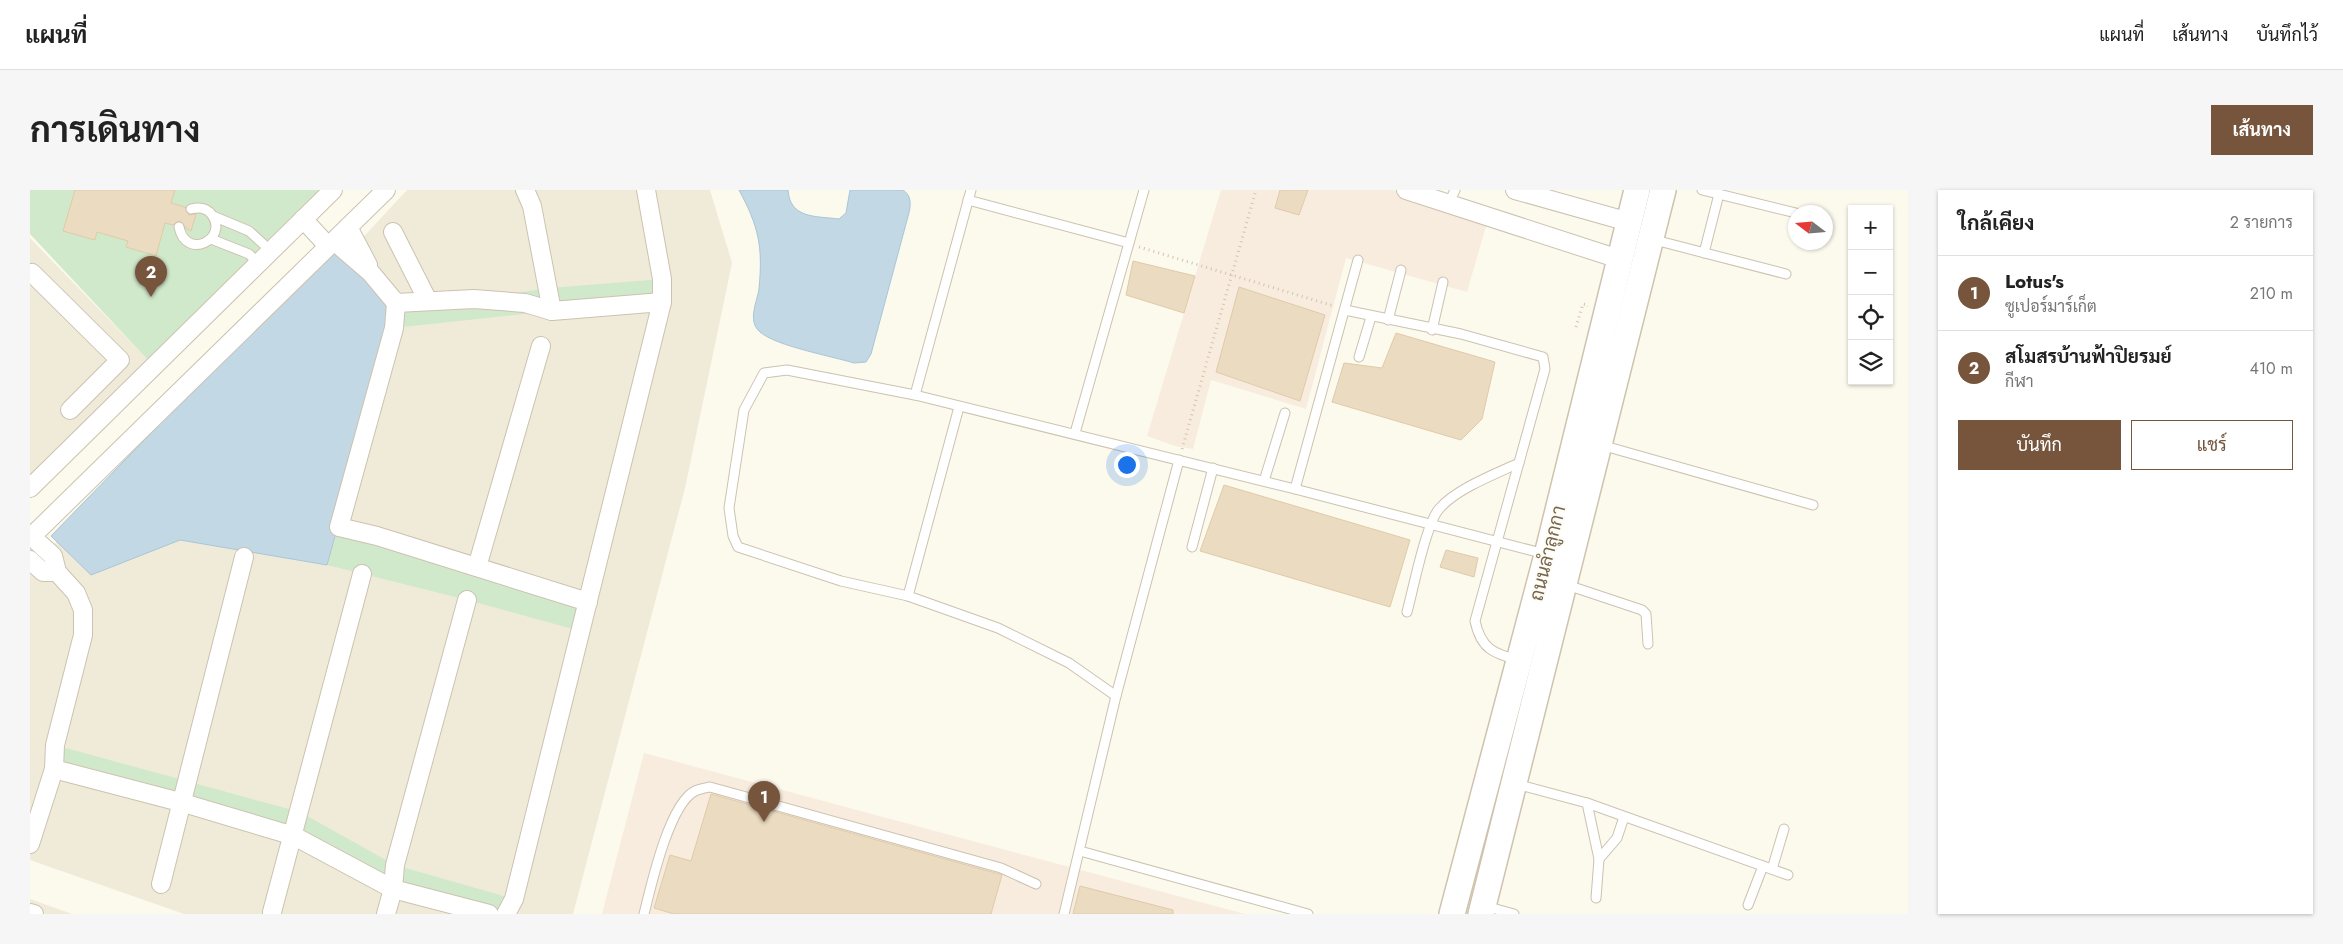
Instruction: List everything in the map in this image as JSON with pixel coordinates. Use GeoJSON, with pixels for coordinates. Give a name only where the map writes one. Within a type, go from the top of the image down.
{"type":"FeatureCollection","features":[{"type":"Feature","properties":{"kind":"main road","name":"ถนนลำลูกกา"},"geometry":{"type":"LineString","coordinates":[[1452,914],[1547,554],[1637,190]]}},
{"type":"Feature","properties":{"kind":"main road","name":"ถนนลำลูกกา"},"geometry":{"type":"LineString","coordinates":[[1482,910],[1663,190]]}},
{"type":"Feature","properties":{"kind":"street"},"geometry":{"type":"LineString","coordinates":[[30,488],[333,190]]}},
{"type":"Feature","properties":{"kind":"street"},"geometry":{"type":"LineString","coordinates":[[30,844],[54,769],[55,745],[83,635],[82,610],[76,593],[57,572],[54,556],[31,538],[386,190]]}},
{"type":"Feature","properties":{"kind":"street"},"geometry":{"type":"LineString","coordinates":[[526,190],[532,206],[552,310]]}},
{"type":"Feature","properties":{"kind":"street"},"geometry":{"type":"LineString","coordinates":[[506,914],[514,899],[662,302],[662,279],[646,190]]}},
{"type":"Feature","properties":{"kind":"street"},"geometry":{"type":"LineString","coordinates":[[1406,190],[1452,196],[1619,259]]}},
{"type":"Feature","properties":{"kind":"street"},"geometry":{"type":"LineString","coordinates":[[1515,190],[1629,222]]}},
{"type":"Feature","properties":{"kind":"street"},"geometry":{"type":"LineString","coordinates":[[304,219],[331,244],[371,273]]}},
{"type":"Feature","properties":{"kind":"street"},"geometry":{"type":"LineString","coordinates":[[348,227],[371,273],[396,303],[394,328],[339,527],[377,536],[588,602]]}},
{"type":"Feature","properties":{"kind":"street"},"geometry":{"type":"LineString","coordinates":[[393,232],[428,301]]}},
{"type":"Feature","properties":{"kind":"street"},"geometry":{"type":"LineString","coordinates":[[30,274],[32,273],[120,360],[70,410]]}},
{"type":"Feature","properties":{"kind":"street"},"geometry":{"type":"LineString","coordinates":[[396,303],[474,299],[525,303],[552,310],[662,302]]}},
{"type":"Feature","properties":{"kind":"street"},"geometry":{"type":"LineString","coordinates":[[477,567],[541,346]]}},
{"type":"Feature","properties":{"kind":"street"},"geometry":{"type":"LineString","coordinates":[[161,884],[180,802],[244,557]]}},
{"type":"Feature","properties":{"kind":"street"},"geometry":{"type":"LineString","coordinates":[[30,560],[43,572],[57,572]]}},
{"type":"Feature","properties":{"kind":"street"},"geometry":{"type":"LineString","coordinates":[[272,912],[294,836],[362,574]]}},
{"type":"Feature","properties":{"kind":"street"},"geometry":{"type":"LineString","coordinates":[[386,914],[394,889],[395,865],[467,600]]}},
{"type":"Feature","properties":{"kind":"street"},"geometry":{"type":"LineString","coordinates":[[54,769],[180,802],[294,836],[394,889],[489,914]]}},
{"type":"Feature","properties":{"kind":"lane"},"geometry":{"type":"LineString","coordinates":[[915,395],[971,190]]}},
{"type":"Feature","properties":{"kind":"lane"},"geometry":{"type":"LineString","coordinates":[[1075,433],[1144,190]]}},
{"type":"Feature","properties":{"kind":"lane"},"geometry":{"type":"LineString","coordinates":[[1702,190],[1788,211]]}},
{"type":"Feature","properties":{"kind":"lane"},"geometry":{"type":"LineString","coordinates":[[1704,253],[1719,194]]}},
{"type":"Feature","properties":{"kind":"lane"},"geometry":{"type":"LineString","coordinates":[[968,200],[1129,243]]}},
{"type":"Feature","properties":{"kind":"lane"},"geometry":{"type":"LineString","coordinates":[[191,209],[204,208],[213,216],[249,231],[264,257]]}},
{"type":"Feature","properties":{"kind":"lane"},"geometry":{"type":"LineString","coordinates":[[179,227],[181,234],[189,242],[200,244],[211,239],[216,228],[213,216]]}},
{"type":"Feature","properties":{"kind":"lane"},"geometry":{"type":"LineString","coordinates":[[211,239],[249,254],[264,257]]}},
{"type":"Feature","properties":{"kind":"lane"},"geometry":{"type":"LineString","coordinates":[[1650,239],[1786,274]]}},
{"type":"Feature","properties":{"kind":"lane"},"geometry":{"type":"LineString","coordinates":[[1295,488],[1358,260]]}},
{"type":"Feature","properties":{"kind":"lane"},"geometry":{"type":"LineString","coordinates":[[1388,320],[1401,270]]}},
{"type":"Feature","properties":{"kind":"lane"},"geometry":{"type":"LineString","coordinates":[[1432,330],[1443,282]]}},
{"type":"Feature","properties":{"kind":"lane"},"geometry":{"type":"LineString","coordinates":[[1344,310],[1432,330],[1460,334],[1543,357],[1545,369],[1475,621],[1477,631],[1493,653],[1519,660]]}},
{"type":"Feature","properties":{"kind":"lane"},"geometry":{"type":"LineString","coordinates":[[1358,357],[1371,317]]}},
{"type":"Feature","properties":{"kind":"lane"},"geometry":{"type":"LineString","coordinates":[[1116,696],[1069,663],[998,628],[908,596],[841,580],[738,547],[733,536],[729,508],[744,410],[764,373],[787,370],[915,395],[959,408],[1075,433],[1295,488],[1547,554]]}},
{"type":"Feature","properties":{"kind":"lane"},"geometry":{"type":"LineString","coordinates":[[908,596],[959,408]]}},
{"type":"Feature","properties":{"kind":"lane"},"geometry":{"type":"LineString","coordinates":[[1264,481],[1285,413]]}},
{"type":"Feature","properties":{"kind":"lane"},"geometry":{"type":"LineString","coordinates":[[1598,444],[1813,504]]}},
{"type":"Feature","properties":{"kind":"lane"},"geometry":{"type":"LineString","coordinates":[[1064,914],[1116,696],[1179,460]]}},
{"type":"Feature","properties":{"kind":"lane"},"geometry":{"type":"LineString","coordinates":[[1407,612],[1431,524],[1438,509],[1462,492],[1519,463]]}},
{"type":"Feature","properties":{"kind":"lane"},"geometry":{"type":"LineString","coordinates":[[1192,547],[1213,468]]}},
{"type":"Feature","properties":{"kind":"lane"},"geometry":{"type":"LineString","coordinates":[[1564,584],[1642,610],[1646,614],[1648,644]]}},
{"type":"Feature","properties":{"kind":"lane"},"geometry":{"type":"LineString","coordinates":[[1513,784],[1587,803],[1788,875]]}},
{"type":"Feature","properties":{"kind":"lane"},"geometry":{"type":"LineString","coordinates":[[644,914],[664,840],[677,812],[693,792],[710,787],[992,866],[1036,884]]}},
{"type":"Feature","properties":{"kind":"lane"},"geometry":{"type":"LineString","coordinates":[[1587,803],[1599,859],[1596,898]]}},
{"type":"Feature","properties":{"kind":"lane"},"geometry":{"type":"LineString","coordinates":[[1599,859],[1617,838],[1624,816]]}},
{"type":"Feature","properties":{"kind":"lane"},"geometry":{"type":"LineString","coordinates":[[1772,869],[1784,829]]}},
{"type":"Feature","properties":{"kind":"lane"},"geometry":{"type":"LineString","coordinates":[[1080,850],[1308,914]]}},
{"type":"Feature","properties":{"kind":"lane"},"geometry":{"type":"LineString","coordinates":[[1748,905],[1762,866]]}},
{"type":"Feature","properties":{"kind":"lane"},"geometry":{"type":"LineString","coordinates":[[1482,910],[1514,914]]}},
{"type":"Feature","properties":{"kind":"path"},"geometry":{"type":"LineString","coordinates":[[1179,460],[1256,190]]}},
{"type":"Feature","properties":{"kind":"path"},"geometry":{"type":"LineString","coordinates":[[1129,243],[1344,310]]}},
{"type":"Feature","properties":{"kind":"path"},"geometry":{"type":"LineString","coordinates":[[1576,327],[1585,304]]}},
{"type":"Feature","properties":{"kind":"shaded area"},"geometry":{"type":"Polygon","coordinates":[[[407,190],[710,190],[732,263],[685,488],[573,914],[184,914],[30,860],[30,568],[342,260],[407,190]]]}},
{"type":"Feature","properties":{"kind":"shaded area"},"geometry":{"type":"Polygon","coordinates":[[[1221,190],[1393,190],[1489,216],[1467,292],[1346,258],[1306,409],[1211,380],[1193,449],[1175,446],[1147,436],[1221,190]]]}},
{"type":"Feature","properties":{"kind":"shaded area"},"geometry":{"type":"Polygon","coordinates":[[[30,238],[154,366],[30,477],[30,238]]]}},
{"type":"Feature","properties":{"kind":"shaded area"},"geometry":{"type":"Polygon","coordinates":[[[644,753],[1245,914],[602,914],[644,753]]]}},
{"type":"Feature","properties":{"kind":"shaded area"},"geometry":{"type":"Polygon","coordinates":[[[30,899],[72,914],[30,914],[30,899]]]}},
{"type":"Feature","properties":{"kind":"green space"},"geometry":{"type":"Polygon","coordinates":[[[30,190],[325,190],[148,360],[30,234],[30,190]]]}},
{"type":"Feature","properties":{"kind":"green space"},"geometry":{"type":"Polygon","coordinates":[[[662,279],[662,302],[552,311],[394,328],[396,303],[474,299],[549,288],[662,279]]]}},
{"type":"Feature","properties":{"kind":"green space"},"geometry":{"type":"Polygon","coordinates":[[[339,527],[588,602],[580,631],[327,565],[339,527]]]}},
{"type":"Feature","properties":{"kind":"green space"},"geometry":{"type":"Polygon","coordinates":[[[55,745],[300,812],[395,865],[514,899],[506,914],[489,914],[393,889],[294,836],[54,769],[55,745]]]}},
{"type":"Feature","properties":{"kind":"water"},"geometry":{"type":"Polygon","coordinates":[[[739,190],[788,190],[790,199],[799,211],[813,216],[839,219],[846,213],[850,190],[903,190],[907,193],[910,201],[908,215],[871,354],[866,362],[854,363],[778,342],[756,328],[753,317],[759,289],[760,249],[751,215],[739,190]]]}},
{"type":"Feature","properties":{"kind":"water"},"geometry":{"type":"Polygon","coordinates":[[[336,243],[390,302],[394,328],[327,565],[180,540],[91,575],[51,536],[336,243]]]}},
{"type":"Feature","properties":{"kind":"building"},"geometry":{"type":"Polygon","coordinates":[[[75,190],[175,190],[171,203],[185,207],[189,215],[196,214],[191,231],[180,221],[173,225],[165,223],[156,256],[126,247],[128,241],[97,232],[95,240],[63,231],[75,190]]]}},
{"type":"Feature","properties":{"kind":"building"},"geometry":{"type":"Polygon","coordinates":[[[1280,190],[1308,190],[1299,215],[1275,208],[1280,190]]]}},
{"type":"Feature","properties":{"kind":"building"},"geometry":{"type":"Polygon","coordinates":[[[1133,261],[1195,276],[1184,313],[1126,295],[1133,261]]]}},
{"type":"Feature","properties":{"kind":"building"},"geometry":{"type":"Polygon","coordinates":[[[1239,287],[1325,315],[1300,401],[1216,372],[1239,287]]]}},
{"type":"Feature","properties":{"kind":"building"},"geometry":{"type":"Polygon","coordinates":[[[1396,333],[1495,362],[1482,419],[1461,440],[1332,402],[1344,363],[1382,368],[1396,333]]]}},
{"type":"Feature","properties":{"kind":"building"},"geometry":{"type":"Polygon","coordinates":[[[1224,485],[1410,540],[1390,607],[1200,551],[1224,485]]]}},
{"type":"Feature","properties":{"kind":"building"},"geometry":{"type":"Polygon","coordinates":[[[1446,550],[1478,558],[1474,577],[1440,567],[1446,550]]]}},
{"type":"Feature","properties":{"kind":"building"},"geometry":{"type":"Polygon","coordinates":[[[711,794],[1002,875],[991,914],[674,914],[654,908],[670,855],[691,861],[711,794]]]}},
{"type":"Feature","properties":{"kind":"building"},"geometry":{"type":"Polygon","coordinates":[[[1080,886],[1173,910],[1173,914],[1073,914],[1080,886]]]}},
{"type":"Feature","properties":{"kind":"place","name":"สโมสรบ้านฟ้าปิยรมย์"},"geometry":{"type":"Point","coordinates":[151,297]}},
{"type":"Feature","properties":{"kind":"place","name":"Lotus's"},"geometry":{"type":"Point","coordinates":[764,822]}}]}
